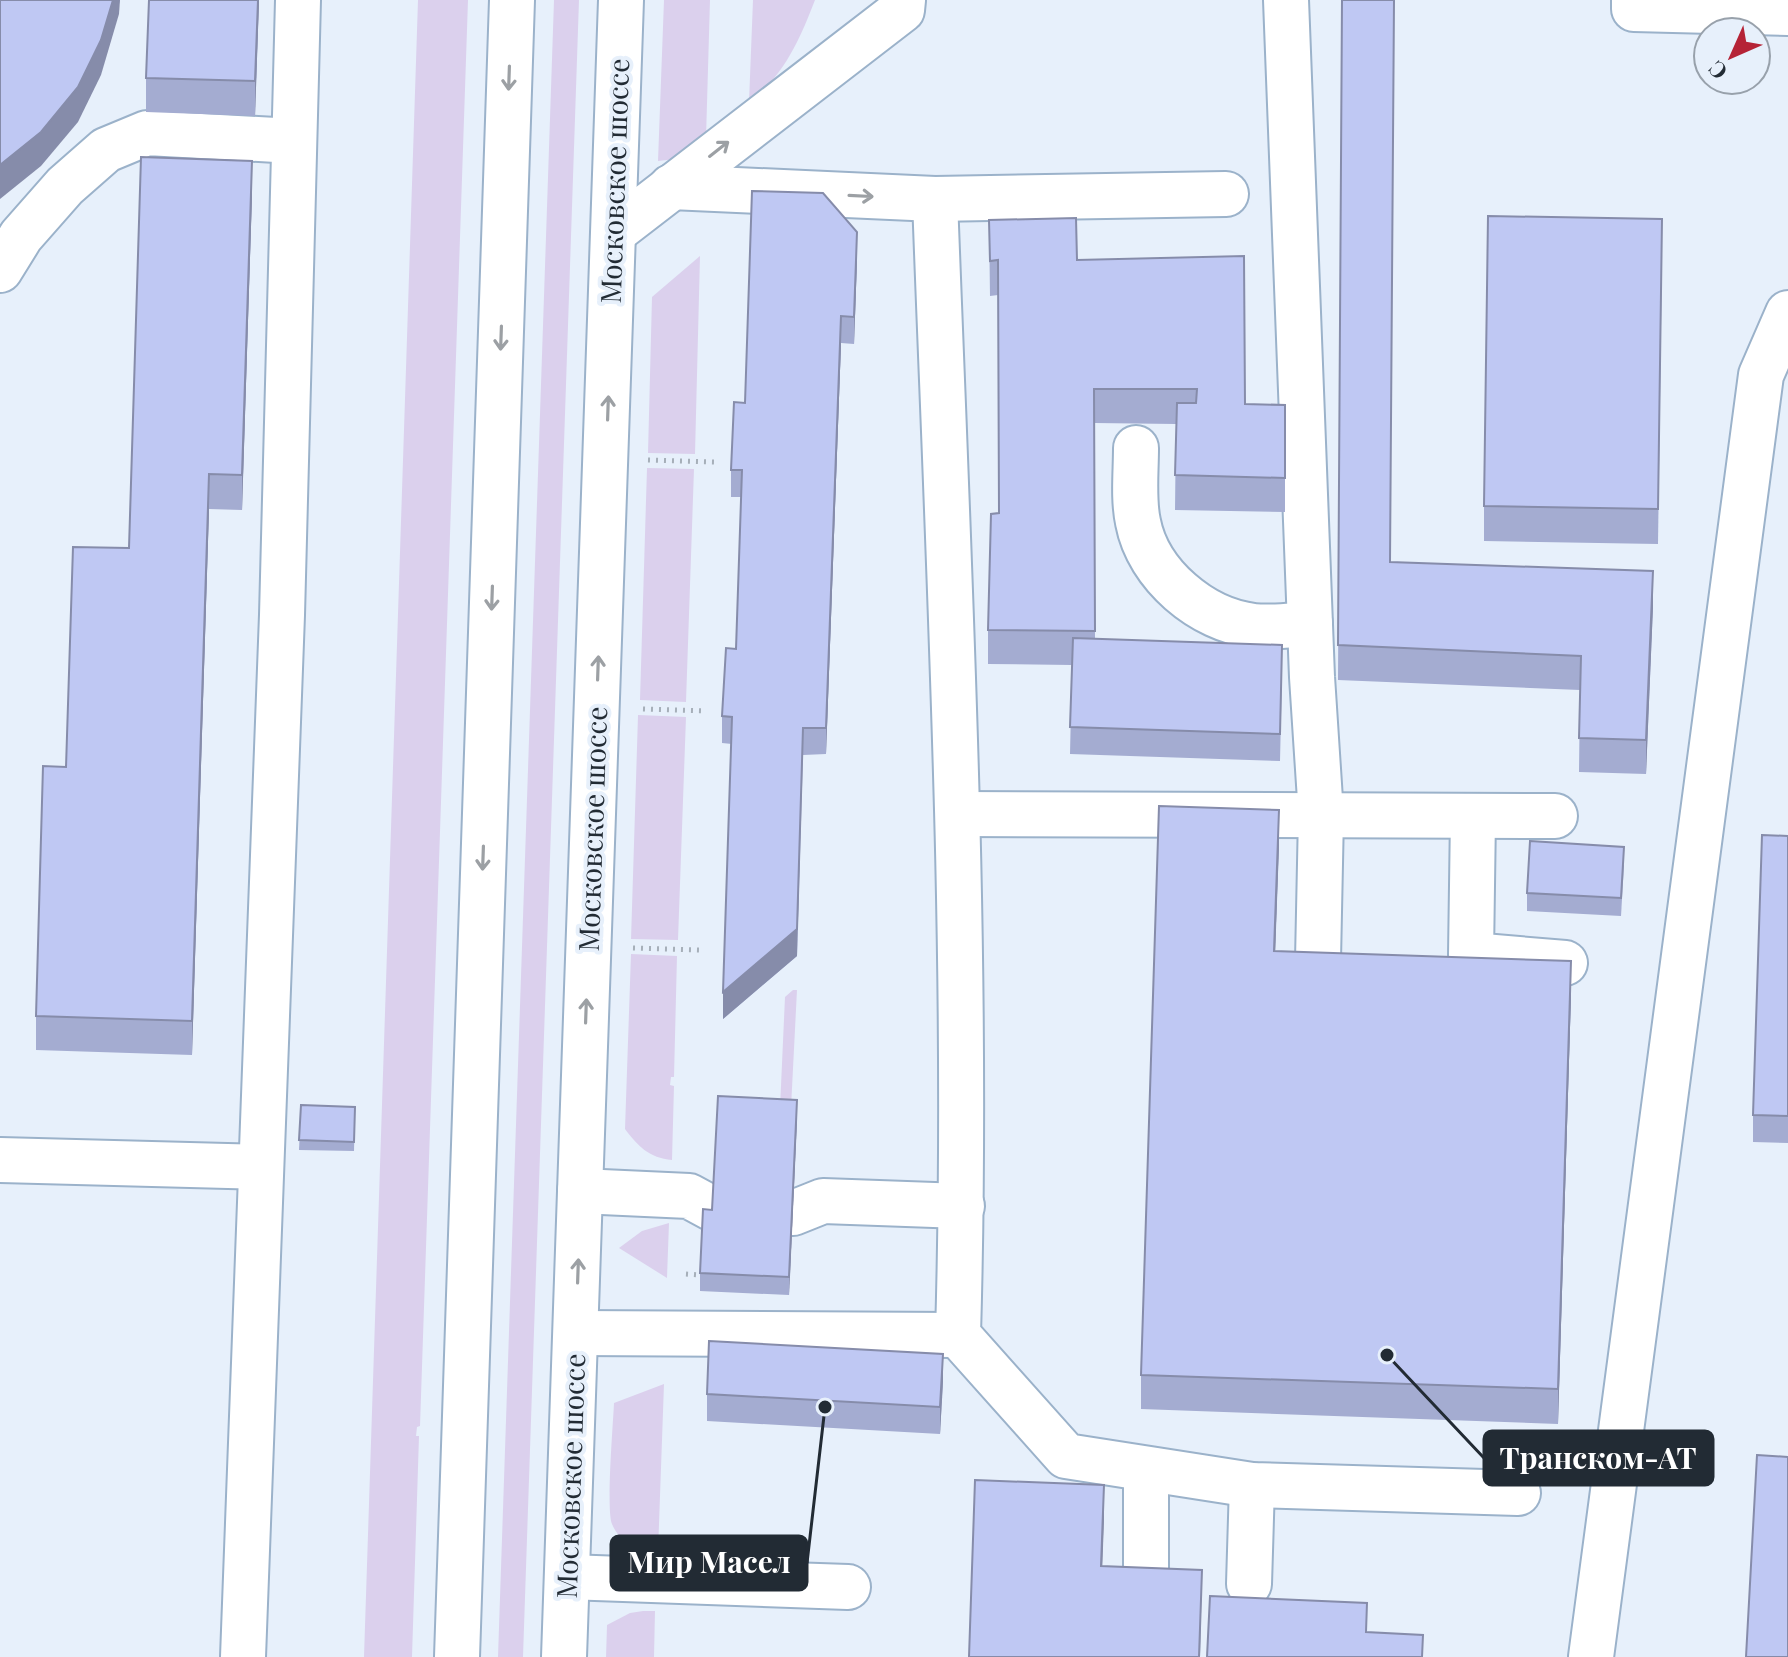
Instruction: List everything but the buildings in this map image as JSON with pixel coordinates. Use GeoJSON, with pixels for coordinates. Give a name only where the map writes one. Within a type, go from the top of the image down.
{"type":"FeatureCollection","features":[{"type":"Feature","properties":{"kind":"main road"},"geometry":{"type":"LineString","coordinates":[[243,1657],[282,615],[298,0]]}},
{"type":"Feature","properties":{"kind":"main road"},"geometry":{"type":"LineString","coordinates":[[457,1657],[512,0]]}},
{"type":"Feature","properties":{"kind":"main road","name":"Московское шоссе"},"geometry":{"type":"LineString","coordinates":[[564,1657],[621,0]]}},
{"type":"Feature","properties":{"kind":"main road"},"geometry":{"type":"LineString","coordinates":[[1286,0],[1310,624],[1321,815],[1318,960]]}},
{"type":"Feature","properties":{"kind":"main road"},"geometry":{"type":"LineString","coordinates":[[1634,0],[1634,9],[1788,13]]}},
{"type":"Feature","properties":{"kind":"main road"},"geometry":{"type":"LineString","coordinates":[[614,232],[906,3]]}},
{"type":"Feature","properties":{"kind":"main road"},"geometry":{"type":"LineString","coordinates":[[0,270],[21,236],[65,186],[106,150],[147,133],[294,141]]}},
{"type":"Feature","properties":{"kind":"main road"},"geometry":{"type":"LineString","coordinates":[[671,187],[935,199],[1226,194]]}},
{"type":"Feature","properties":{"kind":"main road"},"geometry":{"type":"LineString","coordinates":[[935,199],[958,814],[962,1206],[958,1335],[1066,1456],[1252,1485],[1518,1493]]}},
{"type":"Feature","properties":{"kind":"main road"},"geometry":{"type":"LineString","coordinates":[[1591,1657],[1761,375],[1788,313]]}},
{"type":"Feature","properties":{"kind":"main road"},"geometry":{"type":"LineString","coordinates":[[1136,448],[1138,522],[1153,559],[1180,592],[1217,616],[1254,626],[1310,624]]}},
{"type":"Feature","properties":{"kind":"main road"},"geometry":{"type":"LineString","coordinates":[[958,814],[1555,816]]}},
{"type":"Feature","properties":{"kind":"main road"},"geometry":{"type":"LineString","coordinates":[[1473,816],[1471,955],[1565,963]]}},
{"type":"Feature","properties":{"kind":"main road"},"geometry":{"type":"LineString","coordinates":[[0,1160],[261,1167]]}},
{"type":"Feature","properties":{"kind":"main road"},"geometry":{"type":"LineString","coordinates":[[580,1191],[706,1196]]}},
{"type":"Feature","properties":{"kind":"main road"},"geometry":{"type":"LineString","coordinates":[[803,1200],[962,1206]]}},
{"type":"Feature","properties":{"kind":"main road"},"geometry":{"type":"LineString","coordinates":[[576,1333],[958,1335]]}},
{"type":"Feature","properties":{"kind":"main road"},"geometry":{"type":"LineString","coordinates":[[899,1379],[904,1335]]}},
{"type":"Feature","properties":{"kind":"main road"},"geometry":{"type":"LineString","coordinates":[[1146,1469],[1146,1575]]}},
{"type":"Feature","properties":{"kind":"main road"},"geometry":{"type":"LineString","coordinates":[[1249,1584],[1252,1485]]}},
{"type":"Feature","properties":{"kind":"main road"},"geometry":{"type":"LineString","coordinates":[[567,1577],[848,1587]]}},
{"type":"Feature","properties":{"kind":"path"},"geometry":{"type":"LineString","coordinates":[[606,459],[715,462]]}},
{"type":"Feature","properties":{"kind":"path"},"geometry":{"type":"LineString","coordinates":[[597,707],[706,711]]}},
{"type":"Feature","properties":{"kind":"path"},"geometry":{"type":"LineString","coordinates":[[589,946],[700,950]]}},
{"type":"Feature","properties":{"kind":"path"},"geometry":{"type":"LineString","coordinates":[[686,1274],[701,1275]]}},
{"type":"Feature","properties":{"kind":"shaded area"},"geometry":{"type":"Polygon","coordinates":[[[418,0],[468,0],[420,1426],[417,1427],[416,1436],[419,1436],[412,1657],[364,1657],[418,0]]]}},
{"type":"Feature","properties":{"kind":"shaded area"},"geometry":{"type":"Polygon","coordinates":[[[554,0],[579,0],[523,1657],[498,1657],[554,0]]]}},
{"type":"Feature","properties":{"kind":"shaded area"},"geometry":{"type":"Polygon","coordinates":[[[664,0],[710,0],[706,138],[676,159],[658,161],[664,0]]]}},
{"type":"Feature","properties":{"kind":"shaded area"},"geometry":{"type":"Polygon","coordinates":[[[753,0],[815,0],[797,43],[781,69],[749,102],[753,0]]]}},
{"type":"Feature","properties":{"kind":"shaded area"},"geometry":{"type":"Polygon","coordinates":[[[700,256],[695,454],[648,453],[652,297],[700,256]]]}},
{"type":"Feature","properties":{"kind":"shaded area"},"geometry":{"type":"Polygon","coordinates":[[[647,468],[694,469],[686,702],[640,700],[647,468]]]}},
{"type":"Feature","properties":{"kind":"shaded area"},"geometry":{"type":"Polygon","coordinates":[[[638,715],[686,717],[678,940],[631,939],[638,715]]]}},
{"type":"Feature","properties":{"kind":"shaded area"},"geometry":{"type":"Polygon","coordinates":[[[631,954],[677,956],[674,1077],[671,1077],[670,1085],[674,1086],[672,1160],[645,1150],[625,1129],[631,954]]]}},
{"type":"Feature","properties":{"kind":"shaded area"},"geometry":{"type":"Polygon","coordinates":[[[797,990],[791,1108],[780,1108],[785,997],[797,990]]]}},
{"type":"Feature","properties":{"kind":"shaded area"},"geometry":{"type":"Polygon","coordinates":[[[669,1223],[667,1278],[619,1248],[642,1231],[669,1223]]]}},
{"type":"Feature","properties":{"kind":"shaded area"},"geometry":{"type":"Polygon","coordinates":[[[664,1384],[658,1552],[631,1545],[615,1531],[610,1515],[610,1466],[614,1403],[664,1384]]]}},
{"type":"Feature","properties":{"kind":"shaded area"},"geometry":{"type":"Polygon","coordinates":[[[655,1611],[654,1657],[606,1657],[607,1625],[630,1613],[655,1611]]]}},
{"type":"Feature","properties":{"kind":"place","name":"Транском-АТ"},"geometry":{"type":"Point","coordinates":[1387,1355]}},
{"type":"Feature","properties":{"kind":"place","name":"Мир Масел"},"geometry":{"type":"Point","coordinates":[825,1407]}}]}
